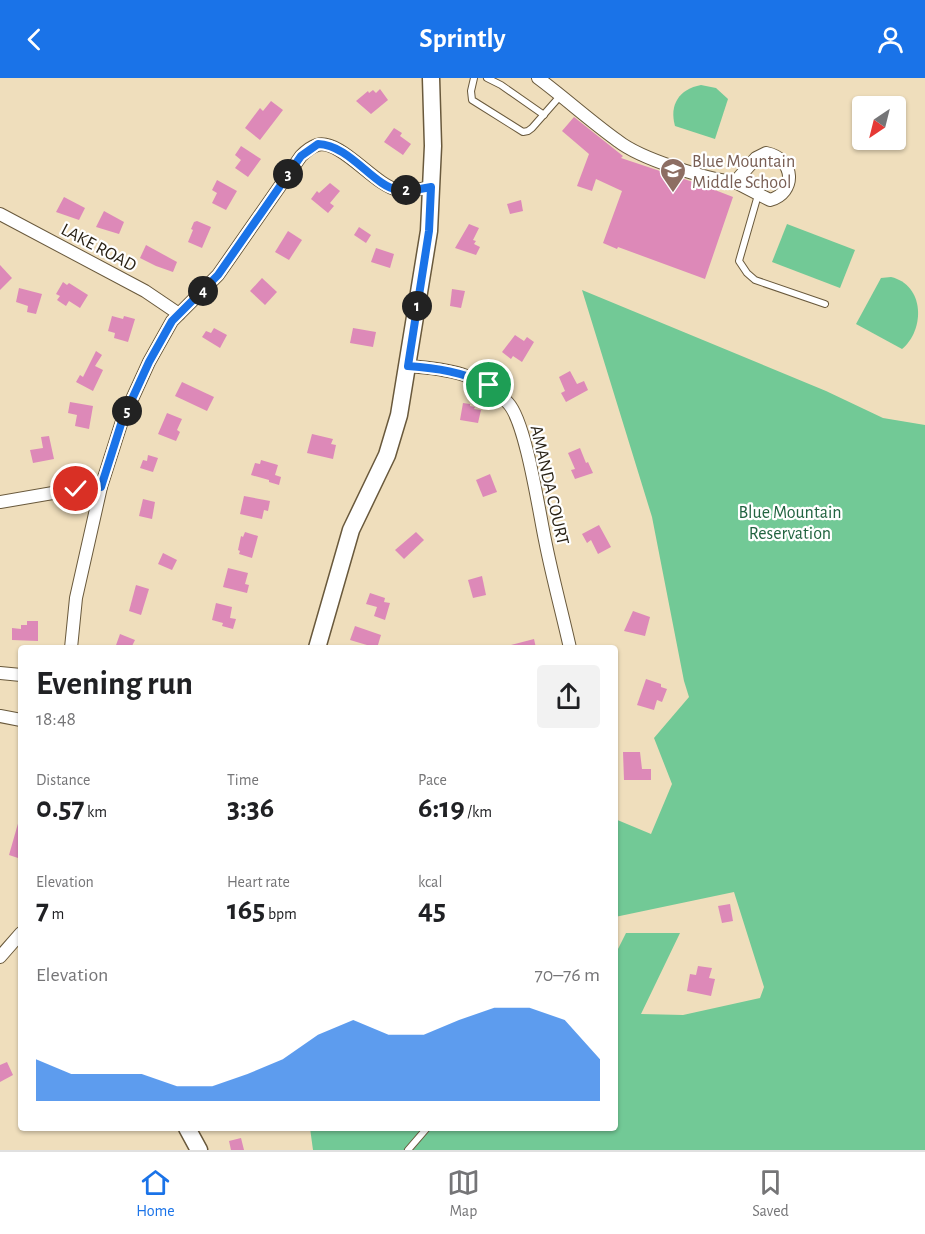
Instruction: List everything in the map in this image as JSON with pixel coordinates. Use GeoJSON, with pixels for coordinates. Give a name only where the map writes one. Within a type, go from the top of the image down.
{"type":"FeatureCollection","features":[{"type":"Feature","properties":{"kind":"street"},"geometry":{"type":"LineString","coordinates":[[317,645],[351,530],[387,455],[399,416],[429,231],[433,147],[430,78]]}},
{"type":"Feature","properties":{"kind":"street"},"geometry":{"type":"LineString","coordinates":[[538,78],[618,142],[635,152],[715,180],[735,182],[770,200],[777,198],[788,183],[788,167],[783,160],[766,153],[756,158],[735,182]]}},
{"type":"Feature","properties":{"kind":"street"},"geometry":{"type":"LineString","coordinates":[[71,645],[76,598],[101,487],[122,421],[149,362],[172,321],[218,275],[301,156],[318,144],[323,144],[338,150],[398,190],[431,187]]}},
{"type":"Feature","properties":{"kind":"street","name":"LAKE ROAD"},"geometry":{"type":"LineString","coordinates":[[0,214],[145,291],[179,314]]}},
{"type":"Feature","properties":{"kind":"street","name":"AMANDA COURT"},"geometry":{"type":"LineString","coordinates":[[408,366],[432,368],[475,378],[489,385],[511,406],[523,434],[569,645]]}},
{"type":"Feature","properties":{"kind":"street"},"geometry":{"type":"LineString","coordinates":[[0,501],[101,487]]}},
{"type":"Feature","properties":{"kind":"street"},"geometry":{"type":"LineString","coordinates":[[0,673],[18,675]]}},
{"type":"Feature","properties":{"kind":"street"},"geometry":{"type":"LineString","coordinates":[[0,716],[18,719]]}},
{"type":"Feature","properties":{"kind":"street"},"geometry":{"type":"LineString","coordinates":[[0,957],[18,936]]}},
{"type":"Feature","properties":{"kind":"street"},"geometry":{"type":"LineString","coordinates":[[188,1131],[198,1150]]}},
{"type":"Feature","properties":{"kind":"lane"},"geometry":{"type":"LineString","coordinates":[[474,78],[471,91],[472,100],[517,129],[528,131],[561,95]]}},
{"type":"Feature","properties":{"kind":"lane"},"geometry":{"type":"LineString","coordinates":[[487,78],[509,89],[544,115]]}},
{"type":"Feature","properties":{"kind":"lane"},"geometry":{"type":"LineString","coordinates":[[758,195],[739,261],[755,280],[825,304]]}},
{"type":"Feature","properties":{"kind":"lane"},"geometry":{"type":"LineString","coordinates":[[408,1150],[424,1131]]}},
{"type":"Feature","properties":{"kind":"green space"},"geometry":{"type":"Polygon","coordinates":[[[701,85],[716,88],[728,99],[715,139],[675,126],[673,111],[678,99],[687,90],[701,85]]]}},
{"type":"Feature","properties":{"kind":"green space"},"geometry":{"type":"Polygon","coordinates":[[[787,224],[855,250],[840,288],[772,262],[787,224]]]}},
{"type":"Feature","properties":{"kind":"green space"},"geometry":{"type":"Polygon","coordinates":[[[891,277],[910,289],[918,309],[915,331],[910,341],[902,349],[856,324],[881,278],[891,277]]]}},
{"type":"Feature","properties":{"kind":"green space","name":"Blue Mountain Reservation"},"geometry":{"type":"Polygon","coordinates":[[[582,290],[826,391],[883,418],[925,425],[925,1150],[313,1150],[310,1131],[618,1131],[618,949],[626,933],[680,933],[641,1014],[683,1015],[760,998],[764,987],[734,892],[618,916],[618,820],[651,834],[672,784],[654,738],[689,697],[652,517],[582,290]]]}},
{"type":"Feature","properties":{"kind":"building"},"geometry":{"type":"Polygon","coordinates":[[[380,89],[388,100],[371,114],[356,101],[368,91],[369,93],[373,90],[376,93],[380,89]]]}},
{"type":"Feature","properties":{"kind":"building"},"geometry":{"type":"Polygon","coordinates":[[[271,101],[283,110],[260,140],[245,128],[260,108],[263,111],[271,101]]]}},
{"type":"Feature","properties":{"kind":"building","name":"Blue Mountain Middle School"},"geometry":{"type":"Polygon","coordinates":[[[574,117],[623,156],[621,158],[733,197],[705,279],[603,243],[622,191],[596,179],[592,191],[577,186],[589,154],[562,131],[574,117]]]}},
{"type":"Feature","properties":{"kind":"building"},"geometry":{"type":"Polygon","coordinates":[[[394,128],[402,133],[400,136],[411,144],[403,155],[384,142],[394,128]]]}},
{"type":"Feature","properties":{"kind":"building"},"geometry":{"type":"Polygon","coordinates":[[[241,146],[261,159],[248,177],[235,168],[241,160],[235,155],[241,146]]]}},
{"type":"Feature","properties":{"kind":"building"},"geometry":{"type":"Polygon","coordinates":[[[217,180],[237,191],[226,210],[212,203],[217,193],[212,190],[217,180]]]}},
{"type":"Feature","properties":{"kind":"building"},"geometry":{"type":"Polygon","coordinates":[[[330,183],[340,191],[330,203],[334,206],[328,213],[311,199],[317,191],[319,193],[330,183]]]}},
{"type":"Feature","properties":{"kind":"building"},"geometry":{"type":"Polygon","coordinates":[[[64,197],[85,208],[79,220],[56,212],[64,197]]]}},
{"type":"Feature","properties":{"kind":"building"},"geometry":{"type":"Polygon","coordinates":[[[521,200],[523,211],[510,214],[507,204],[521,200]]]}},
{"type":"Feature","properties":{"kind":"building"},"geometry":{"type":"Polygon","coordinates":[[[104,211],[124,222],[119,234],[96,227],[104,211]]]}},
{"type":"Feature","properties":{"kind":"building"},"geometry":{"type":"Polygon","coordinates":[[[197,221],[211,227],[202,248],[188,242],[194,222],[197,221]]]}},
{"type":"Feature","properties":{"kind":"building"},"geometry":{"type":"Polygon","coordinates":[[[469,224],[479,228],[473,240],[476,241],[474,244],[480,247],[476,255],[455,248],[469,224]]]}},
{"type":"Feature","properties":{"kind":"building"},"geometry":{"type":"Polygon","coordinates":[[[359,227],[371,235],[366,243],[354,235],[359,227]]]}},
{"type":"Feature","properties":{"kind":"building"},"geometry":{"type":"Polygon","coordinates":[[[288,231],[302,240],[289,260],[275,252],[288,231]]]}},
{"type":"Feature","properties":{"kind":"building"},"geometry":{"type":"Polygon","coordinates":[[[146,245],[177,262],[173,272],[140,258],[146,245]]]}},
{"type":"Feature","properties":{"kind":"building"},"geometry":{"type":"Polygon","coordinates":[[[376,248],[394,254],[390,268],[371,262],[376,248]]]}},
{"type":"Feature","properties":{"kind":"building"},"geometry":{"type":"Polygon","coordinates":[[[0,265],[12,278],[0,290],[0,265]]]}},
{"type":"Feature","properties":{"kind":"building"},"geometry":{"type":"Polygon","coordinates":[[[262,278],[277,292],[265,305],[250,291],[262,278]]]}},
{"type":"Feature","properties":{"kind":"building"},"geometry":{"type":"Polygon","coordinates":[[[63,282],[67,285],[69,283],[88,295],[80,308],[69,301],[66,306],[57,300],[60,296],[56,294],[63,282]]]}},
{"type":"Feature","properties":{"kind":"building"},"geometry":{"type":"Polygon","coordinates":[[[19,288],[42,294],[36,314],[27,312],[28,306],[16,302],[19,288]]]}},
{"type":"Feature","properties":{"kind":"building"},"geometry":{"type":"Polygon","coordinates":[[[452,289],[465,291],[461,308],[450,306],[452,289]]]}},
{"type":"Feature","properties":{"kind":"building"},"geometry":{"type":"Polygon","coordinates":[[[112,316],[135,319],[128,342],[114,338],[115,333],[108,331],[112,316]]]}},
{"type":"Feature","properties":{"kind":"building"},"geometry":{"type":"Polygon","coordinates":[[[214,328],[227,335],[220,348],[202,337],[206,331],[211,333],[214,328]]]}},
{"type":"Feature","properties":{"kind":"building"},"geometry":{"type":"Polygon","coordinates":[[[353,328],[376,332],[373,347],[350,343],[353,328]]]}},
{"type":"Feature","properties":{"kind":"building"},"geometry":{"type":"Polygon","coordinates":[[[515,335],[524,341],[527,337],[534,342],[522,362],[513,356],[511,359],[502,352],[515,335]]]}},
{"type":"Feature","properties":{"kind":"building"},"geometry":{"type":"Polygon","coordinates":[[[96,351],[102,355],[95,366],[103,370],[93,391],[76,382],[80,375],[83,377],[96,351]]]}},
{"type":"Feature","properties":{"kind":"building"},"geometry":{"type":"Polygon","coordinates":[[[570,371],[577,384],[584,381],[588,390],[566,402],[561,393],[565,391],[559,377],[570,371]]]}},
{"type":"Feature","properties":{"kind":"building"},"geometry":{"type":"Polygon","coordinates":[[[182,382],[214,397],[207,411],[175,396],[182,382]]]}},
{"type":"Feature","properties":{"kind":"building"},"geometry":{"type":"Polygon","coordinates":[[[70,402],[93,406],[89,429],[75,426],[77,415],[68,413],[70,402]]]}},
{"type":"Feature","properties":{"kind":"building"},"geometry":{"type":"Polygon","coordinates":[[[463,403],[481,410],[478,423],[460,420],[463,403]]]}},
{"type":"Feature","properties":{"kind":"building"},"geometry":{"type":"Polygon","coordinates":[[[167,413],[182,419],[177,430],[180,432],[176,441],[158,434],[167,413]]]}},
{"type":"Feature","properties":{"kind":"building"},"geometry":{"type":"Polygon","coordinates":[[[312,434],[333,439],[331,444],[336,445],[333,459],[307,453],[312,434]]]}},
{"type":"Feature","properties":{"kind":"building"},"geometry":{"type":"Polygon","coordinates":[[[49,436],[54,459],[33,463],[30,450],[43,448],[41,437],[49,436]]]}},
{"type":"Feature","properties":{"kind":"building"},"geometry":{"type":"Polygon","coordinates":[[[580,448],[593,473],[575,479],[571,470],[575,469],[568,453],[580,448]]]}},
{"type":"Feature","properties":{"kind":"building"},"geometry":{"type":"Polygon","coordinates":[[[148,455],[158,458],[153,472],[140,468],[143,460],[147,461],[148,455]]]}},
{"type":"Feature","properties":{"kind":"building"},"geometry":{"type":"Polygon","coordinates":[[[261,460],[278,465],[275,475],[281,477],[279,485],[251,475],[255,463],[260,464],[261,460]]]}},
{"type":"Feature","properties":{"kind":"building"},"geometry":{"type":"Polygon","coordinates":[[[490,474],[497,492],[483,497],[476,480],[490,474]]]}},
{"type":"Feature","properties":{"kind":"building"},"geometry":{"type":"Polygon","coordinates":[[[244,496],[270,501],[268,511],[264,510],[262,519],[240,514],[244,496]]]}},
{"type":"Feature","properties":{"kind":"building"},"geometry":{"type":"Polygon","coordinates":[[[143,499],[155,502],[152,519],[139,516],[143,499]]]}},
{"type":"Feature","properties":{"kind":"building"},"geometry":{"type":"Polygon","coordinates":[[[599,525],[611,547],[598,554],[591,540],[587,543],[582,534],[599,525]]]}},
{"type":"Feature","properties":{"kind":"building"},"geometry":{"type":"Polygon","coordinates":[[[245,532],[258,536],[252,558],[239,554],[241,536],[243,537],[245,532]]]}},
{"type":"Feature","properties":{"kind":"building"},"geometry":{"type":"Polygon","coordinates":[[[416,532],[424,540],[404,559],[395,550],[416,532]]]}},
{"type":"Feature","properties":{"kind":"building"},"geometry":{"type":"Polygon","coordinates":[[[163,553],[177,560],[172,570],[158,564],[163,553]]]}},
{"type":"Feature","properties":{"kind":"building"},"geometry":{"type":"Polygon","coordinates":[[[228,568],[248,573],[245,584],[249,585],[247,593],[223,587],[228,568]]]}},
{"type":"Feature","properties":{"kind":"building"},"geometry":{"type":"Polygon","coordinates":[[[482,576],[486,595],[473,598],[468,580],[482,576]]]}},
{"type":"Feature","properties":{"kind":"building"},"geometry":{"type":"Polygon","coordinates":[[[136,585],[149,589],[141,615],[129,611],[136,585]]]}},
{"type":"Feature","properties":{"kind":"building"},"geometry":{"type":"Polygon","coordinates":[[[370,593],[385,598],[384,602],[390,603],[385,620],[374,616],[377,607],[366,604],[370,593]]]}},
{"type":"Feature","properties":{"kind":"building"},"geometry":{"type":"Polygon","coordinates":[[[216,603],[232,607],[230,618],[236,619],[233,629],[212,620],[216,603]]]}},
{"type":"Feature","properties":{"kind":"building"},"geometry":{"type":"Polygon","coordinates":[[[633,611],[650,617],[645,636],[624,631],[633,611]]]}},
{"type":"Feature","properties":{"kind":"building"},"geometry":{"type":"Polygon","coordinates":[[[27,621],[38,621],[38,641],[12,640],[12,628],[21,629],[21,625],[27,625],[27,621]]]}},
{"type":"Feature","properties":{"kind":"building"},"geometry":{"type":"Polygon","coordinates":[[[355,626],[381,635],[378,645],[367,645],[350,640],[355,626]]]}},
{"type":"Feature","properties":{"kind":"building"},"geometry":{"type":"Polygon","coordinates":[[[120,634],[135,640],[132,645],[116,645],[120,634]]]}},
{"type":"Feature","properties":{"kind":"building"},"geometry":{"type":"Polygon","coordinates":[[[534,639],[535,645],[511,645],[534,639]]]}},
{"type":"Feature","properties":{"kind":"building"},"geometry":{"type":"Polygon","coordinates":[[[646,679],[661,684],[661,687],[667,689],[662,702],[657,700],[654,710],[637,705],[646,679]]]}},
{"type":"Feature","properties":{"kind":"building"},"geometry":{"type":"Polygon","coordinates":[[[623,752],[640,752],[642,769],[651,769],[651,780],[624,780],[623,752]]]}},
{"type":"Feature","properties":{"kind":"building"},"geometry":{"type":"Polygon","coordinates":[[[18,824],[18,858],[9,855],[18,824]]]}},
{"type":"Feature","properties":{"kind":"building"},"geometry":{"type":"Polygon","coordinates":[[[730,904],[733,921],[722,923],[718,906],[730,904]]]}},
{"type":"Feature","properties":{"kind":"building"},"geometry":{"type":"Polygon","coordinates":[[[698,966],[712,968],[709,978],[715,979],[711,996],[687,991],[690,974],[696,975],[698,966]]]}},
{"type":"Feature","properties":{"kind":"building"},"geometry":{"type":"Polygon","coordinates":[[[7,1062],[13,1075],[0,1082],[0,1065],[7,1062]]]}},
{"type":"Feature","properties":{"kind":"building"},"geometry":{"type":"Polygon","coordinates":[[[241,1138],[244,1150],[231,1150],[229,1141],[241,1138]]]}},
{"type":"Feature","properties":{"kind":"place","name":"Blue Mountain Middle School"},"geometry":{"type":"Point","coordinates":[673,194]}},
{"type":"Feature","properties":{"kind":"route"},"geometry":{"type":"LineString","coordinates":[[76,489],[101,487],[122,421],[149,362],[172,321],[218,275],[301,156],[318,144],[338,150],[376,178],[398,190],[418,190],[431,187],[429,231],[408,366],[456,372],[489,385]]}}]}
